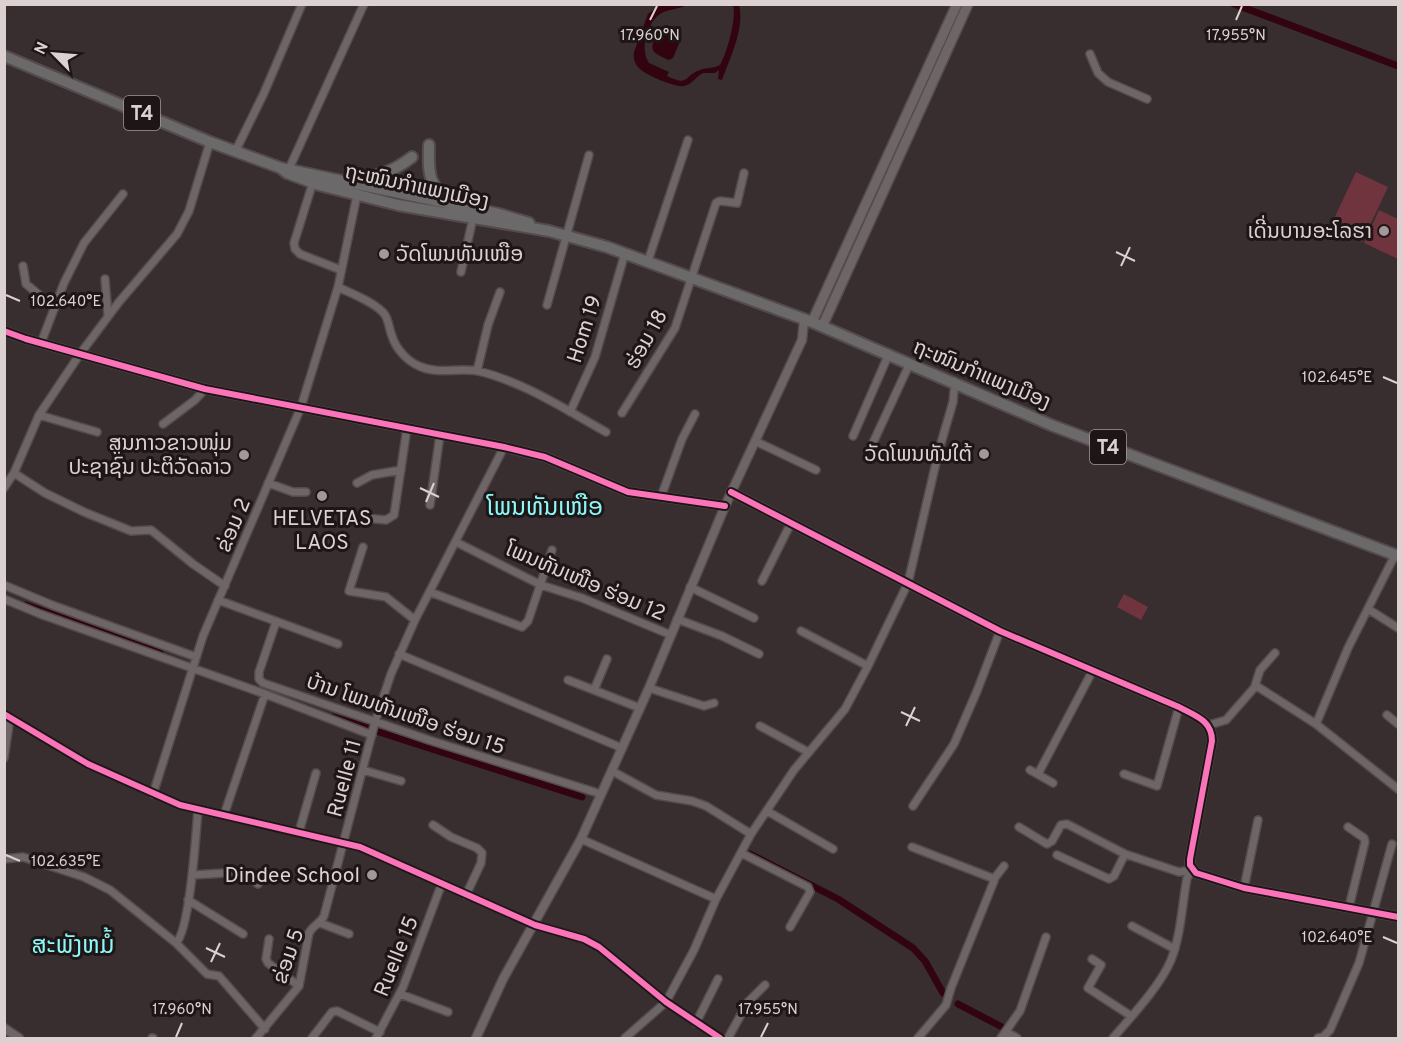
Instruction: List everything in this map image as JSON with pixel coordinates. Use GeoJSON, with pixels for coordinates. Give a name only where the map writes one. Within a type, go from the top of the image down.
{"type":"FeatureCollection","features":[{"type":"Feature","properties":{"kind":"main road"},"geometry":{"type":"LineString","coordinates":[[808,321],[957,4]]}},
{"type":"Feature","properties":{"kind":"main road"},"geometry":{"type":"LineString","coordinates":[[822,327],[968,4]]}},
{"type":"Feature","properties":{"kind":"main road","name":"ຖະໜົນກຳແພງເມືອງ"},"geometry":{"type":"LineString","coordinates":[[4,56],[210,142],[313,182],[357,195],[400,200]]}},
{"type":"Feature","properties":{"kind":"main road"},"geometry":{"type":"LineString","coordinates":[[429,145],[429,174],[432,182],[443,196],[466,208]]}},
{"type":"Feature","properties":{"kind":"main road"},"geometry":{"type":"LineString","coordinates":[[335,179],[386,174],[412,157]]}},
{"type":"Feature","properties":{"kind":"main road","name":"ຖະໜົນກຳແພງເມືອງ"},"geometry":{"type":"LineString","coordinates":[[286,170],[335,179],[400,200],[473,218],[568,235],[625,253],[808,321],[1051,425],[1397,556]]}},
{"type":"Feature","properties":{"kind":"main road","name":"ຖະໜົນກຳແພງເມືອງ"},"geometry":{"type":"LineString","coordinates":[[413,203],[466,208],[518,219],[549,231]]}},
{"type":"Feature","properties":{"kind":"street"},"geometry":{"type":"LineString","coordinates":[[235,152],[264,93],[302,4]]}},
{"type":"Feature","properties":{"kind":"street"},"geometry":{"type":"LineString","coordinates":[[286,170],[364,4]]}},
{"type":"Feature","properties":{"kind":"street"},"geometry":{"type":"LineString","coordinates":[[1090,54],[1098,73],[1108,82],[1147,99]]}},
{"type":"Feature","properties":{"kind":"street"},"geometry":{"type":"LineString","coordinates":[[648,261],[688,140]]}},
{"type":"Feature","properties":{"kind":"street"},"geometry":{"type":"LineString","coordinates":[[4,488],[14,473],[39,415],[80,354],[108,316],[177,234],[189,211],[210,142]]}},
{"type":"Feature","properties":{"kind":"street"},"geometry":{"type":"LineString","coordinates":[[547,304],[589,155]]}},
{"type":"Feature","properties":{"kind":"street","name":"ຮ່ອມ 18"},"geometry":{"type":"LineString","coordinates":[[622,413],[675,328],[693,279],[716,202],[737,203],[744,173]]}},
{"type":"Feature","properties":{"kind":"street"},"geometry":{"type":"LineString","coordinates":[[313,182],[294,243],[295,249],[300,254],[341,270]]}},
{"type":"Feature","properties":{"kind":"street"},"geometry":{"type":"LineString","coordinates":[[41,344],[73,262],[84,243],[123,194]]}},
{"type":"Feature","properties":{"kind":"street","name":"ຂ່ອມ 2"},"geometry":{"type":"LineString","coordinates":[[153,794],[196,657],[301,407],[338,286],[357,195]]}},
{"type":"Feature","properties":{"kind":"street"},"geometry":{"type":"LineString","coordinates":[[461,272],[473,218]]}},
{"type":"Feature","properties":{"kind":"street","name":"Hom 19"},"geometry":{"type":"LineString","coordinates":[[570,412],[595,357],[625,253]]}},
{"type":"Feature","properties":{"kind":"street"},"geometry":{"type":"LineString","coordinates":[[23,266],[26,285],[54,307]]}},
{"type":"Feature","properties":{"kind":"street"},"geometry":{"type":"LineString","coordinates":[[105,279],[108,316]]}},
{"type":"Feature","properties":{"kind":"street"},"geometry":{"type":"LineString","coordinates":[[338,286],[381,310],[398,348],[420,367],[477,371],[520,386],[606,432]]}},
{"type":"Feature","properties":{"kind":"street"},"geometry":{"type":"LineString","coordinates":[[477,371],[488,325],[500,292]]}},
{"type":"Feature","properties":{"kind":"street"},"geometry":{"type":"LineString","coordinates":[[477,1038],[503,979],[581,839],[649,688],[724,506],[802,340],[808,321]]}},
{"type":"Feature","properties":{"kind":"street"},"geometry":{"type":"LineString","coordinates":[[4,331],[41,344],[205,389],[545,457],[628,492],[724,506]]}},
{"type":"Feature","properties":{"kind":"street"},"geometry":{"type":"LineString","coordinates":[[853,436],[888,356]]}},
{"type":"Feature","properties":{"kind":"street"},"geometry":{"type":"LineString","coordinates":[[871,447],[910,363]]}},
{"type":"Feature","properties":{"kind":"street"},"geometry":{"type":"LineString","coordinates":[[625,1038],[666,1002],[694,950],[716,899],[751,834],[808,752],[845,709],[868,666],[908,583],[939,450],[953,402],[955,382]]}},
{"type":"Feature","properties":{"kind":"street"},"geometry":{"type":"LineString","coordinates":[[163,424],[195,400],[205,389]]}},
{"type":"Feature","properties":{"kind":"street"},"geometry":{"type":"LineString","coordinates":[[661,497],[682,439],[695,414]]}},
{"type":"Feature","properties":{"kind":"street"},"geometry":{"type":"LineString","coordinates":[[39,415],[97,432]]}},
{"type":"Feature","properties":{"kind":"street"},"geometry":{"type":"LineString","coordinates":[[364,518],[386,520],[393,517],[407,428]]}},
{"type":"Feature","properties":{"kind":"street"},"geometry":{"type":"LineString","coordinates":[[430,505],[440,435]]}},
{"type":"Feature","properties":{"kind":"street"},"geometry":{"type":"LineString","coordinates":[[755,441],[816,470]]}},
{"type":"Feature","properties":{"kind":"street","name":"Ruelle 11"},"geometry":{"type":"LineString","coordinates":[[344,842],[375,722],[399,654],[504,447]]}},
{"type":"Feature","properties":{"kind":"street"},"geometry":{"type":"LineString","coordinates":[[357,483],[372,476],[401,470]]}},
{"type":"Feature","properties":{"kind":"street"},"geometry":{"type":"LineString","coordinates":[[14,473],[45,493],[84,512],[131,531],[151,530],[225,586]]}},
{"type":"Feature","properties":{"kind":"street"},"geometry":{"type":"LineString","coordinates":[[268,483],[293,492],[306,492]]}},
{"type":"Feature","properties":{"kind":"street"},"geometry":{"type":"LineString","coordinates":[[731,492],[1000,631],[1179,707],[1209,725],[1212,741],[1190,859],[1192,870],[1187,878],[1175,949],[1163,975],[1113,1038]]}},
{"type":"Feature","properties":{"kind":"street"},"geometry":{"type":"LineString","coordinates":[[762,581],[791,523]]}},
{"type":"Feature","properties":{"kind":"street","name":"ໂພນທັນເໜືອ ຮ່ອມ 12"},"geometry":{"type":"LineString","coordinates":[[456,542],[541,585],[582,598],[671,634]]}},
{"type":"Feature","properties":{"kind":"street"},"geometry":{"type":"LineString","coordinates":[[363,547],[349,591],[386,597],[415,620]]}},
{"type":"Feature","properties":{"kind":"street"},"geometry":{"type":"LineString","coordinates":[[430,591],[522,627],[528,621],[552,550]]}},
{"type":"Feature","properties":{"kind":"street"},"geometry":{"type":"LineString","coordinates":[[1316,724],[1333,680],[1397,556]]}},
{"type":"Feature","properties":{"kind":"street"},"geometry":{"type":"LineString","coordinates":[[4,585],[52,605],[196,657]]}},
{"type":"Feature","properties":{"kind":"street"},"geometry":{"type":"LineString","coordinates":[[690,587],[754,618]]}},
{"type":"Feature","properties":{"kind":"street"},"geometry":{"type":"LineString","coordinates":[[4,599],[372,735]]}},
{"type":"Feature","properties":{"kind":"street"},"geometry":{"type":"LineString","coordinates":[[218,600],[338,645]]}},
{"type":"Feature","properties":{"kind":"street"},"geometry":{"type":"LineString","coordinates":[[1368,609],[1398,628]]}},
{"type":"Feature","properties":{"kind":"street"},"geometry":{"type":"LineString","coordinates":[[677,619],[723,636],[759,654]]}},
{"type":"Feature","properties":{"kind":"street","name":"ບ້ານ ໂພນທັນເໜືອ ຮ່ອມ 15"},"geometry":{"type":"LineString","coordinates":[[276,622],[259,672],[259,679],[263,683],[375,722],[601,794]]}},
{"type":"Feature","properties":{"kind":"street"},"geometry":{"type":"LineString","coordinates":[[801,631],[868,666]]}},
{"type":"Feature","properties":{"kind":"street"},"geometry":{"type":"LineString","coordinates":[[913,806],[954,744],[1000,631]]}},
{"type":"Feature","properties":{"kind":"street"},"geometry":{"type":"LineString","coordinates":[[1209,725],[1226,720],[1255,686],[1260,670],[1275,653]]}},
{"type":"Feature","properties":{"kind":"street"},"geometry":{"type":"LineString","coordinates":[[399,654],[622,748]]}},
{"type":"Feature","properties":{"kind":"street"},"geometry":{"type":"LineString","coordinates":[[594,690],[607,659]]}},
{"type":"Feature","properties":{"kind":"street"},"geometry":{"type":"LineString","coordinates":[[1038,774],[1093,670]]}},
{"type":"Feature","properties":{"kind":"street"},"geometry":{"type":"LineString","coordinates":[[568,680],[640,708]]}},
{"type":"Feature","properties":{"kind":"street"},"geometry":{"type":"LineString","coordinates":[[1255,686],[1316,724],[1398,789]]}},
{"type":"Feature","properties":{"kind":"street"},"geometry":{"type":"LineString","coordinates":[[649,688],[704,706],[714,703]]}},
{"type":"Feature","properties":{"kind":"street"},"geometry":{"type":"LineString","coordinates":[[224,815],[265,694]]}},
{"type":"Feature","properties":{"kind":"street"},"geometry":{"type":"LineString","coordinates":[[1124,774],[1157,786],[1179,707]]}},
{"type":"Feature","properties":{"kind":"street"},"geometry":{"type":"LineString","coordinates":[[1387,715],[1398,724]]}},
{"type":"Feature","properties":{"kind":"street"},"geometry":{"type":"LineString","coordinates":[[4,758],[7,716],[81,761],[153,794],[198,810],[344,842],[535,925],[566,932],[599,947],[666,1002],[720,1038]]}},
{"type":"Feature","properties":{"kind":"street"},"geometry":{"type":"LineString","coordinates":[[760,726],[808,752]]}},
{"type":"Feature","properties":{"kind":"street"},"geometry":{"type":"LineString","coordinates":[[363,770],[401,781]]}},
{"type":"Feature","properties":{"kind":"street"},"geometry":{"type":"LineString","coordinates":[[1030,770],[1053,783]]}},
{"type":"Feature","properties":{"kind":"street"},"geometry":{"type":"LineString","coordinates":[[612,771],[656,795],[693,801],[706,806],[751,834]]}},
{"type":"Feature","properties":{"kind":"street"},"geometry":{"type":"LineString","coordinates":[[299,832],[316,773]]}},
{"type":"Feature","properties":{"kind":"street"},"geometry":{"type":"LineString","coordinates":[[176,943],[181,938],[188,900],[198,810]]}},
{"type":"Feature","properties":{"kind":"street"},"geometry":{"type":"LineString","coordinates":[[767,811],[832,849]]}},
{"type":"Feature","properties":{"kind":"street"},"geometry":{"type":"LineString","coordinates":[[1244,888],[1258,820]]}},
{"type":"Feature","properties":{"kind":"street"},"geometry":{"type":"LineString","coordinates":[[1019,827],[1047,844],[1052,841],[1060,825],[1067,824],[1125,854],[1179,872],[1192,870],[1202,876],[1244,888],[1398,917]]}},
{"type":"Feature","properties":{"kind":"street"},"geometry":{"type":"LineString","coordinates":[[433,825],[451,837],[477,848],[482,854],[481,863],[466,895]]}},
{"type":"Feature","properties":{"kind":"street"},"geometry":{"type":"LineString","coordinates":[[1348,827],[1364,838],[1365,842],[1349,907]]}},
{"type":"Feature","properties":{"kind":"street"},"geometry":{"type":"LineString","coordinates":[[581,839],[716,899]]}},
{"type":"Feature","properties":{"kind":"street","name":"ຂ່ອມ 5"},"geometry":{"type":"LineString","coordinates":[[256,1038],[299,986],[309,933],[324,916],[344,842]]}},
{"type":"Feature","properties":{"kind":"street"},"geometry":{"type":"LineString","coordinates":[[1318,1038],[1323,1037],[1330,1030],[1359,963],[1392,844]]}},
{"type":"Feature","properties":{"kind":"street"},"geometry":{"type":"LineString","coordinates":[[912,847],[994,879]]}},
{"type":"Feature","properties":{"kind":"street"},"geometry":{"type":"LineString","coordinates":[[741,853],[808,887],[810,892],[790,927]]}},
{"type":"Feature","properties":{"kind":"street"},"geometry":{"type":"LineString","coordinates":[[1057,855],[1109,879],[1114,876],[1125,854]]}},
{"type":"Feature","properties":{"kind":"street"},"geometry":{"type":"LineString","coordinates":[[4,858],[23,856],[84,877],[110,890],[176,943],[207,974],[219,976],[265,1029]]}},
{"type":"Feature","properties":{"kind":"street"},"geometry":{"type":"LineString","coordinates":[[918,1038],[949,999],[994,879],[1005,866]]}},
{"type":"Feature","properties":{"kind":"street"},"geometry":{"type":"LineString","coordinates":[[192,875],[242,872],[258,884]]}},
{"type":"Feature","properties":{"kind":"street","name":"Ruelle 15"},"geometry":{"type":"LineString","coordinates":[[378,1035],[400,994],[442,883]]}},
{"type":"Feature","properties":{"kind":"street"},"geometry":{"type":"LineString","coordinates":[[188,900],[243,934]]}},
{"type":"Feature","properties":{"kind":"street"},"geometry":{"type":"LineString","coordinates":[[320,923],[348,934]]}},
{"type":"Feature","properties":{"kind":"street"},"geometry":{"type":"LineString","coordinates":[[1132,926],[1175,949]]}},
{"type":"Feature","properties":{"kind":"street"},"geometry":{"type":"LineString","coordinates":[[1017,1038],[1004,1035],[1023,1004],[1046,937]]}},
{"type":"Feature","properties":{"kind":"street"},"geometry":{"type":"LineString","coordinates":[[269,939],[266,959],[268,963],[299,986]]}},
{"type":"Feature","properties":{"kind":"street"},"geometry":{"type":"LineString","coordinates":[[1092,959],[1101,965],[1088,988],[1131,1016]]}},
{"type":"Feature","properties":{"kind":"street"},"geometry":{"type":"LineString","coordinates":[[696,1023],[718,979]]}},
{"type":"Feature","properties":{"kind":"street"},"geometry":{"type":"LineString","coordinates":[[728,1038],[748,1002],[765,985]]}},
{"type":"Feature","properties":{"kind":"street"},"geometry":{"type":"LineString","coordinates":[[400,994],[448,1012]]}},
{"type":"Feature","properties":{"kind":"street"},"geometry":{"type":"LineString","coordinates":[[312,1038],[332,1012],[337,1011],[378,1035]]}},
{"type":"Feature","properties":{"kind":"street"},"geometry":{"type":"LineString","coordinates":[[4,1028],[17,1038]]}},
{"type":"Feature","properties":{"kind":"shaded area"},"geometry":{"type":"Polygon","coordinates":[[[688,5],[663,12],[655,18],[646,37],[646,57],[649,63],[669,72],[667,76],[679,81],[683,81],[700,70],[720,65],[731,35],[734,18],[733,5],[739,5],[738,33],[722,80],[718,79],[719,70],[715,73],[703,73],[689,84],[680,86],[654,78],[637,66],[634,52],[648,14],[659,6],[688,5]]]}},
{"type":"Feature","properties":{"kind":"shaded area"},"geometry":{"type":"Polygon","coordinates":[[[658,30],[676,32],[681,39],[673,58],[669,60],[654,52],[652,46],[658,30]]]}},
{"type":"Feature","properties":{"kind":"shaded area"},"geometry":{"type":"Polygon","coordinates":[[[1356,172],[1388,187],[1362,242],[1330,227],[1356,172]]]}},
{"type":"Feature","properties":{"kind":"shaded area","name":"ເດີ່ນບານອະໂລຮາ"},"geometry":{"type":"Polygon","coordinates":[[[1379,210],[1398,219],[1398,259],[1364,243],[1379,210]]]}},
{"type":"Feature","properties":{"kind":"shaded area"},"geometry":{"type":"Polygon","coordinates":[[[1124,594],[1148,607],[1141,620],[1117,607],[1124,594]]]}},
{"type":"Feature","properties":{"kind":"waterway"},"geometry":{"type":"LineString","coordinates":[[1234,4],[1398,66]]}},
{"type":"Feature","properties":{"kind":"waterway"},"geometry":{"type":"LineString","coordinates":[[26,605],[160,653]]}},
{"type":"Feature","properties":{"kind":"waterway"},"geometry":{"type":"LineString","coordinates":[[333,717],[369,728]]}},
{"type":"Feature","properties":{"kind":"waterway"},"geometry":{"type":"LineString","coordinates":[[379,732],[582,797]]}},
{"type":"Feature","properties":{"kind":"waterway"},"geometry":{"type":"LineString","coordinates":[[750,854],[838,899],[913,948],[925,961],[943,993]]}},
{"type":"Feature","properties":{"kind":"waterway"},"geometry":{"type":"LineString","coordinates":[[958,1004],[1002,1027]]}},
{"type":"Feature","properties":{"kind":"cycle path"},"geometry":{"type":"LineString","coordinates":[[4,331],[205,389],[545,457],[628,492],[725,506]]}},
{"type":"Feature","properties":{"kind":"cycle path"},"geometry":{"type":"LineString","coordinates":[[731,492],[1000,631],[1179,707],[1206,723],[1212,741],[1190,859],[1190,865],[1196,873],[1244,888],[1398,917]]}},
{"type":"Feature","properties":{"kind":"cycle path"},"geometry":{"type":"LineString","coordinates":[[4,714],[88,764],[180,805],[360,847],[535,925],[584,939],[599,947],[666,1002],[720,1038]]}},
{"type":"Feature","properties":{"kind":"place","name":"ເດີ່ນບານອະໂລຮາ"},"geometry":{"type":"Point","coordinates":[1384,231]}},
{"type":"Feature","properties":{"kind":"place","name":"ວັດໂພນທັນເໜືອ"},"geometry":{"type":"Point","coordinates":[384,254]}},
{"type":"Feature","properties":{"kind":"place","name":"ວັດໂພນທັນໃຕ້"},"geometry":{"type":"Point","coordinates":[984,454]}},
{"type":"Feature","properties":{"kind":"place","name":"ສູນກາວຂາວໜຸ່ມ ປະຊາຊົນ ປະຕິວັດລາວ"},"geometry":{"type":"Point","coordinates":[244,455]}},
{"type":"Feature","properties":{"kind":"place","name":"HELVETAS LAOS"},"geometry":{"type":"Point","coordinates":[322,496]}},
{"type":"Feature","properties":{"kind":"place","name":"Dindee School"},"geometry":{"type":"Point","coordinates":[372,875]}},
{"type":"Feature","properties":{"kind":"district","name":"ໂພນທັນເໜືອ"},"geometry":{"type":"Point","coordinates":[545,507]}},
{"type":"Feature","properties":{"kind":"district","name":"ສະພັງຫມໍ້"},"geometry":{"type":"Point","coordinates":[73,945]}}]}
